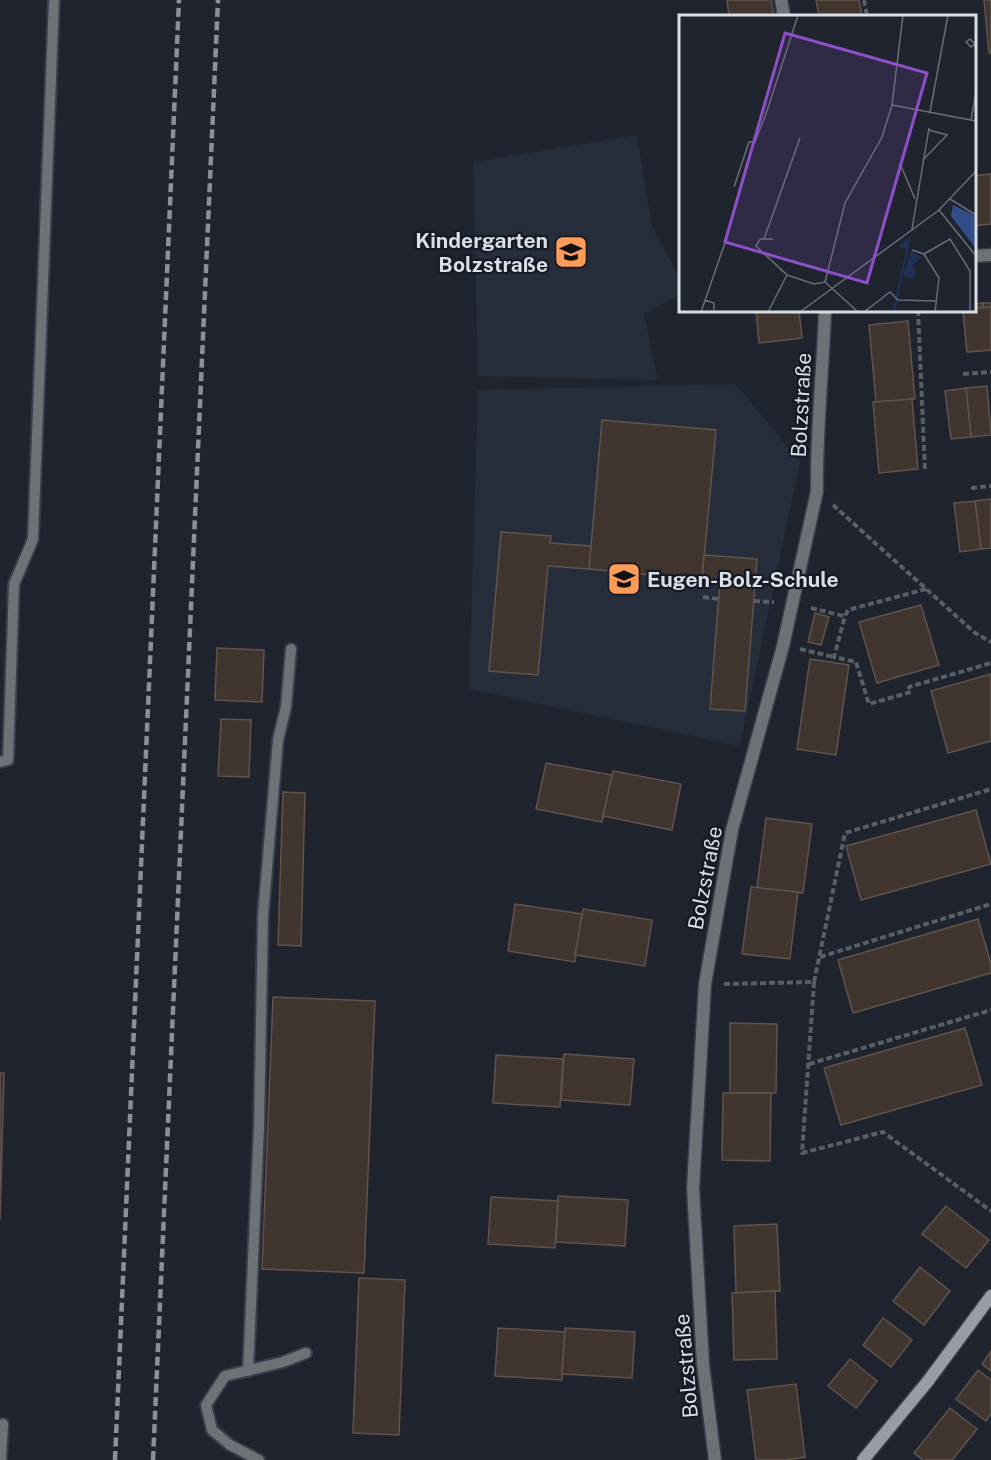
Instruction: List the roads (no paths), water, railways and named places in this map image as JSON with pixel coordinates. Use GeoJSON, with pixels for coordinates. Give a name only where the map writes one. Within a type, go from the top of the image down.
{"type":"FeatureCollection","features":[{"type":"Feature","properties":{"kind":"main road"},"geometry":{"type":"LineString","coordinates":[[863,1460],[928,1381],[991,1296]]}},
{"type":"Feature","properties":{"kind":"street"},"geometry":{"type":"LineString","coordinates":[[781,0],[784,15]]}},
{"type":"Feature","properties":{"kind":"street"},"geometry":{"type":"LineString","coordinates":[[976,256],[991,255]]}},
{"type":"Feature","properties":{"kind":"street","name":"Bolzstraße"},"geometry":{"type":"LineString","coordinates":[[715,1460],[704,1364],[693,1188],[705,984],[732,830],[783,646],[817,491],[825,312]]}},
{"type":"Feature","properties":{"kind":"lane"},"geometry":{"type":"LineString","coordinates":[[0,762],[8,760],[14,584],[33,539],[54,0]]}},
{"type":"Feature","properties":{"kind":"lane"},"geometry":{"type":"LineString","coordinates":[[248,1371],[259,1127],[263,915],[278,740],[286,707],[291,649]]}},
{"type":"Feature","properties":{"kind":"lane"},"geometry":{"type":"LineString","coordinates":[[260,1460],[231,1445],[212,1430],[206,1405],[225,1376],[282,1362],[306,1353]]}},
{"type":"Feature","properties":{"kind":"lane"},"geometry":{"type":"LineString","coordinates":[[1,1460],[3,1424]]}},
{"type":"Feature","properties":{"kind":"railway"},"geometry":{"type":"LineString","coordinates":[[115,1460],[179,0]]}},
{"type":"Feature","properties":{"kind":"railway"},"geometry":{"type":"LineString","coordinates":[[153,1460],[218,0]]}},
{"type":"Feature","properties":{"kind":"place","name":"Kindergarten Bolzstraße"},"geometry":{"type":"Point","coordinates":[571,252]}},
{"type":"Feature","properties":{"kind":"place","name":"Eugen-Bolz-Schule"},"geometry":{"type":"Point","coordinates":[624,579]}}]}
